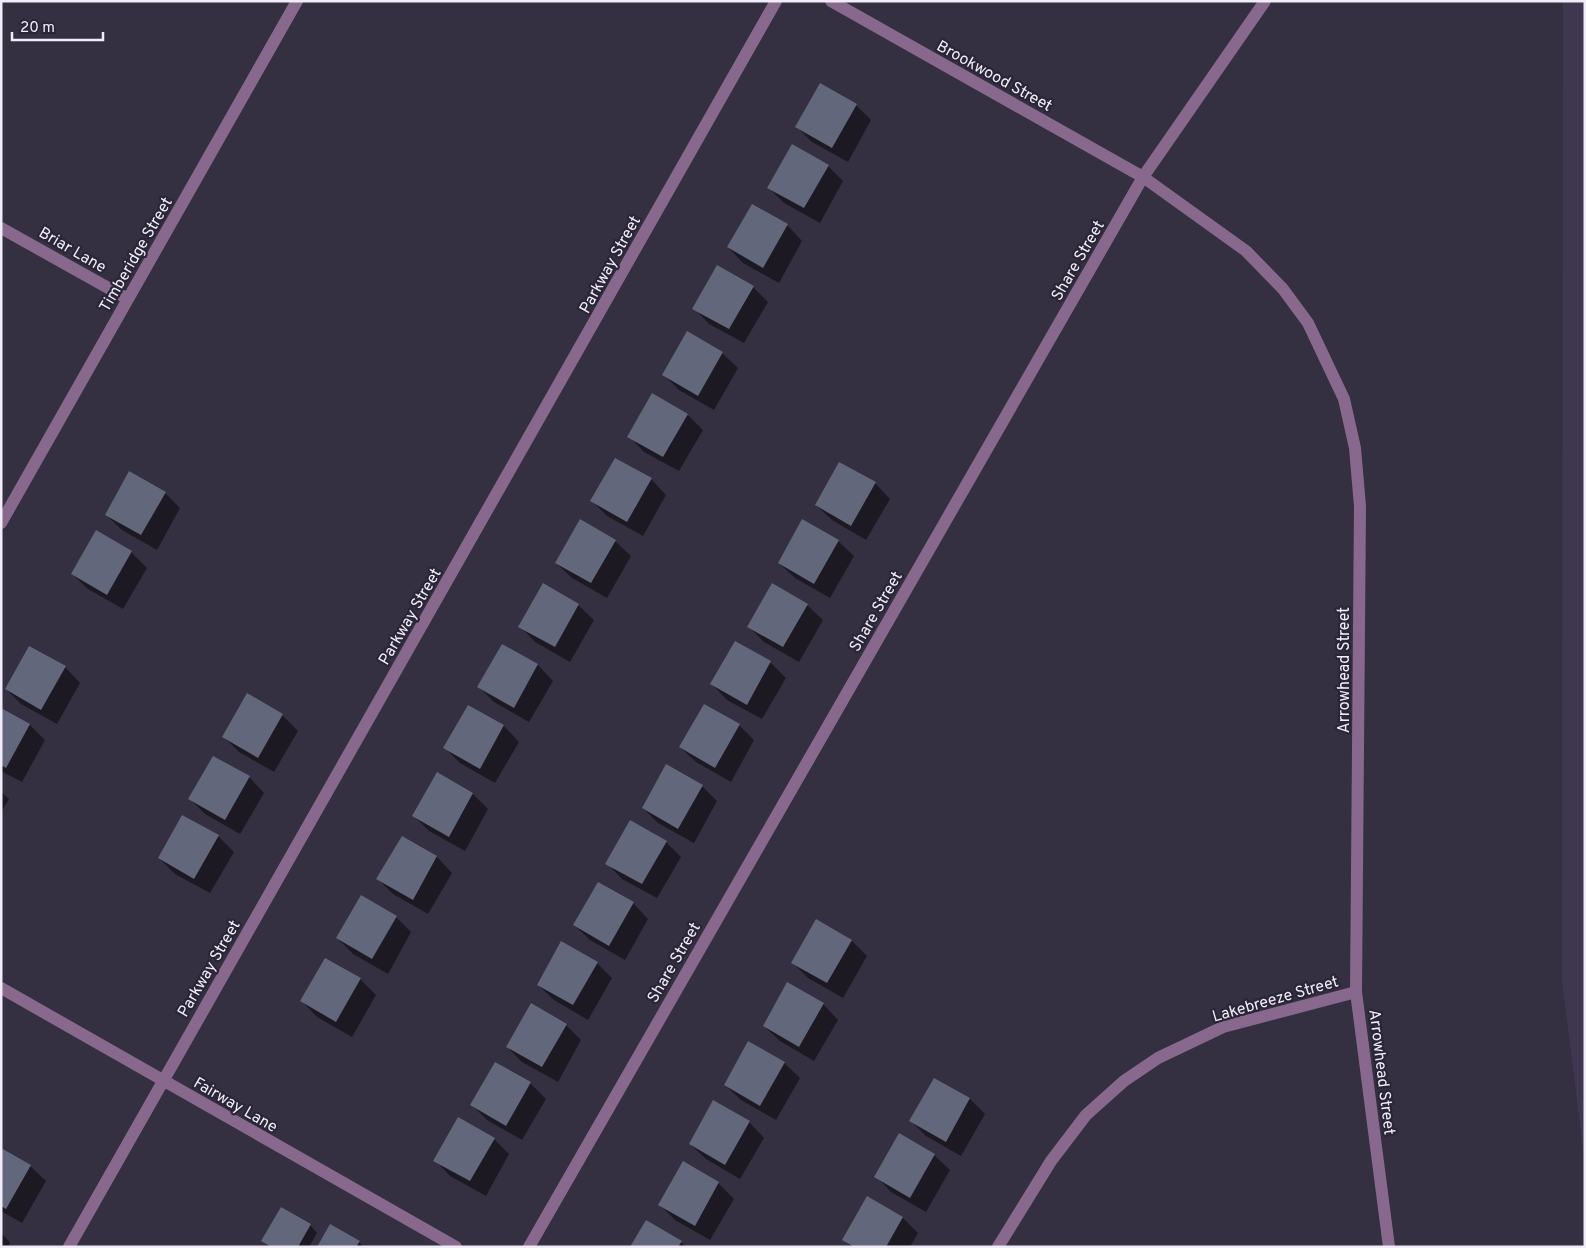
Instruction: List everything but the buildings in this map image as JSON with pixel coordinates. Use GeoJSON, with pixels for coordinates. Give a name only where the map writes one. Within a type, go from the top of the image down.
{"type":"FeatureCollection","features":[{"type":"Feature","properties":{"kind":"street","name":"Timberidge Street"},"geometry":{"type":"LineString","coordinates":[[1,523],[297,1]]}},
{"type":"Feature","properties":{"kind":"street","name":"Parkway Street"},"geometry":{"type":"LineString","coordinates":[[69,1247],[776,1]]}},
{"type":"Feature","properties":{"kind":"street","name":"Brookwood Street"},"geometry":{"type":"LineString","coordinates":[[831,1],[1143,177]]}},
{"type":"Feature","properties":{"kind":"street","name":"Share Street"},"geometry":{"type":"LineString","coordinates":[[529,1247],[1143,177],[1265,1]]}},
{"type":"Feature","properties":{"kind":"street","name":"Arrowhead Street"},"geometry":{"type":"LineString","coordinates":[[1143,177],[1246,251],[1283,289],[1308,323],[1344,399],[1355,448],[1360,506],[1356,992],[1389,1247]]}},
{"type":"Feature","properties":{"kind":"street","name":"Briar Lane"},"geometry":{"type":"LineString","coordinates":[[1,228],[128,300]]}},
{"type":"Feature","properties":{"kind":"street","name":"Fairway Lane"},"geometry":{"type":"LineString","coordinates":[[1,988],[456,1247]]}},
{"type":"Feature","properties":{"kind":"street","name":"Lakebreeze Street"},"geometry":{"type":"LineString","coordinates":[[998,1247],[1051,1161],[1086,1115],[1124,1081],[1158,1058],[1223,1028],[1356,992]]}},
{"type":"Feature","properties":{"kind":"shaded area"},"geometry":{"type":"Polygon","coordinates":[[[1563,1],[1585,1],[1585,1164],[1562,981],[1563,1]]]}}]}
